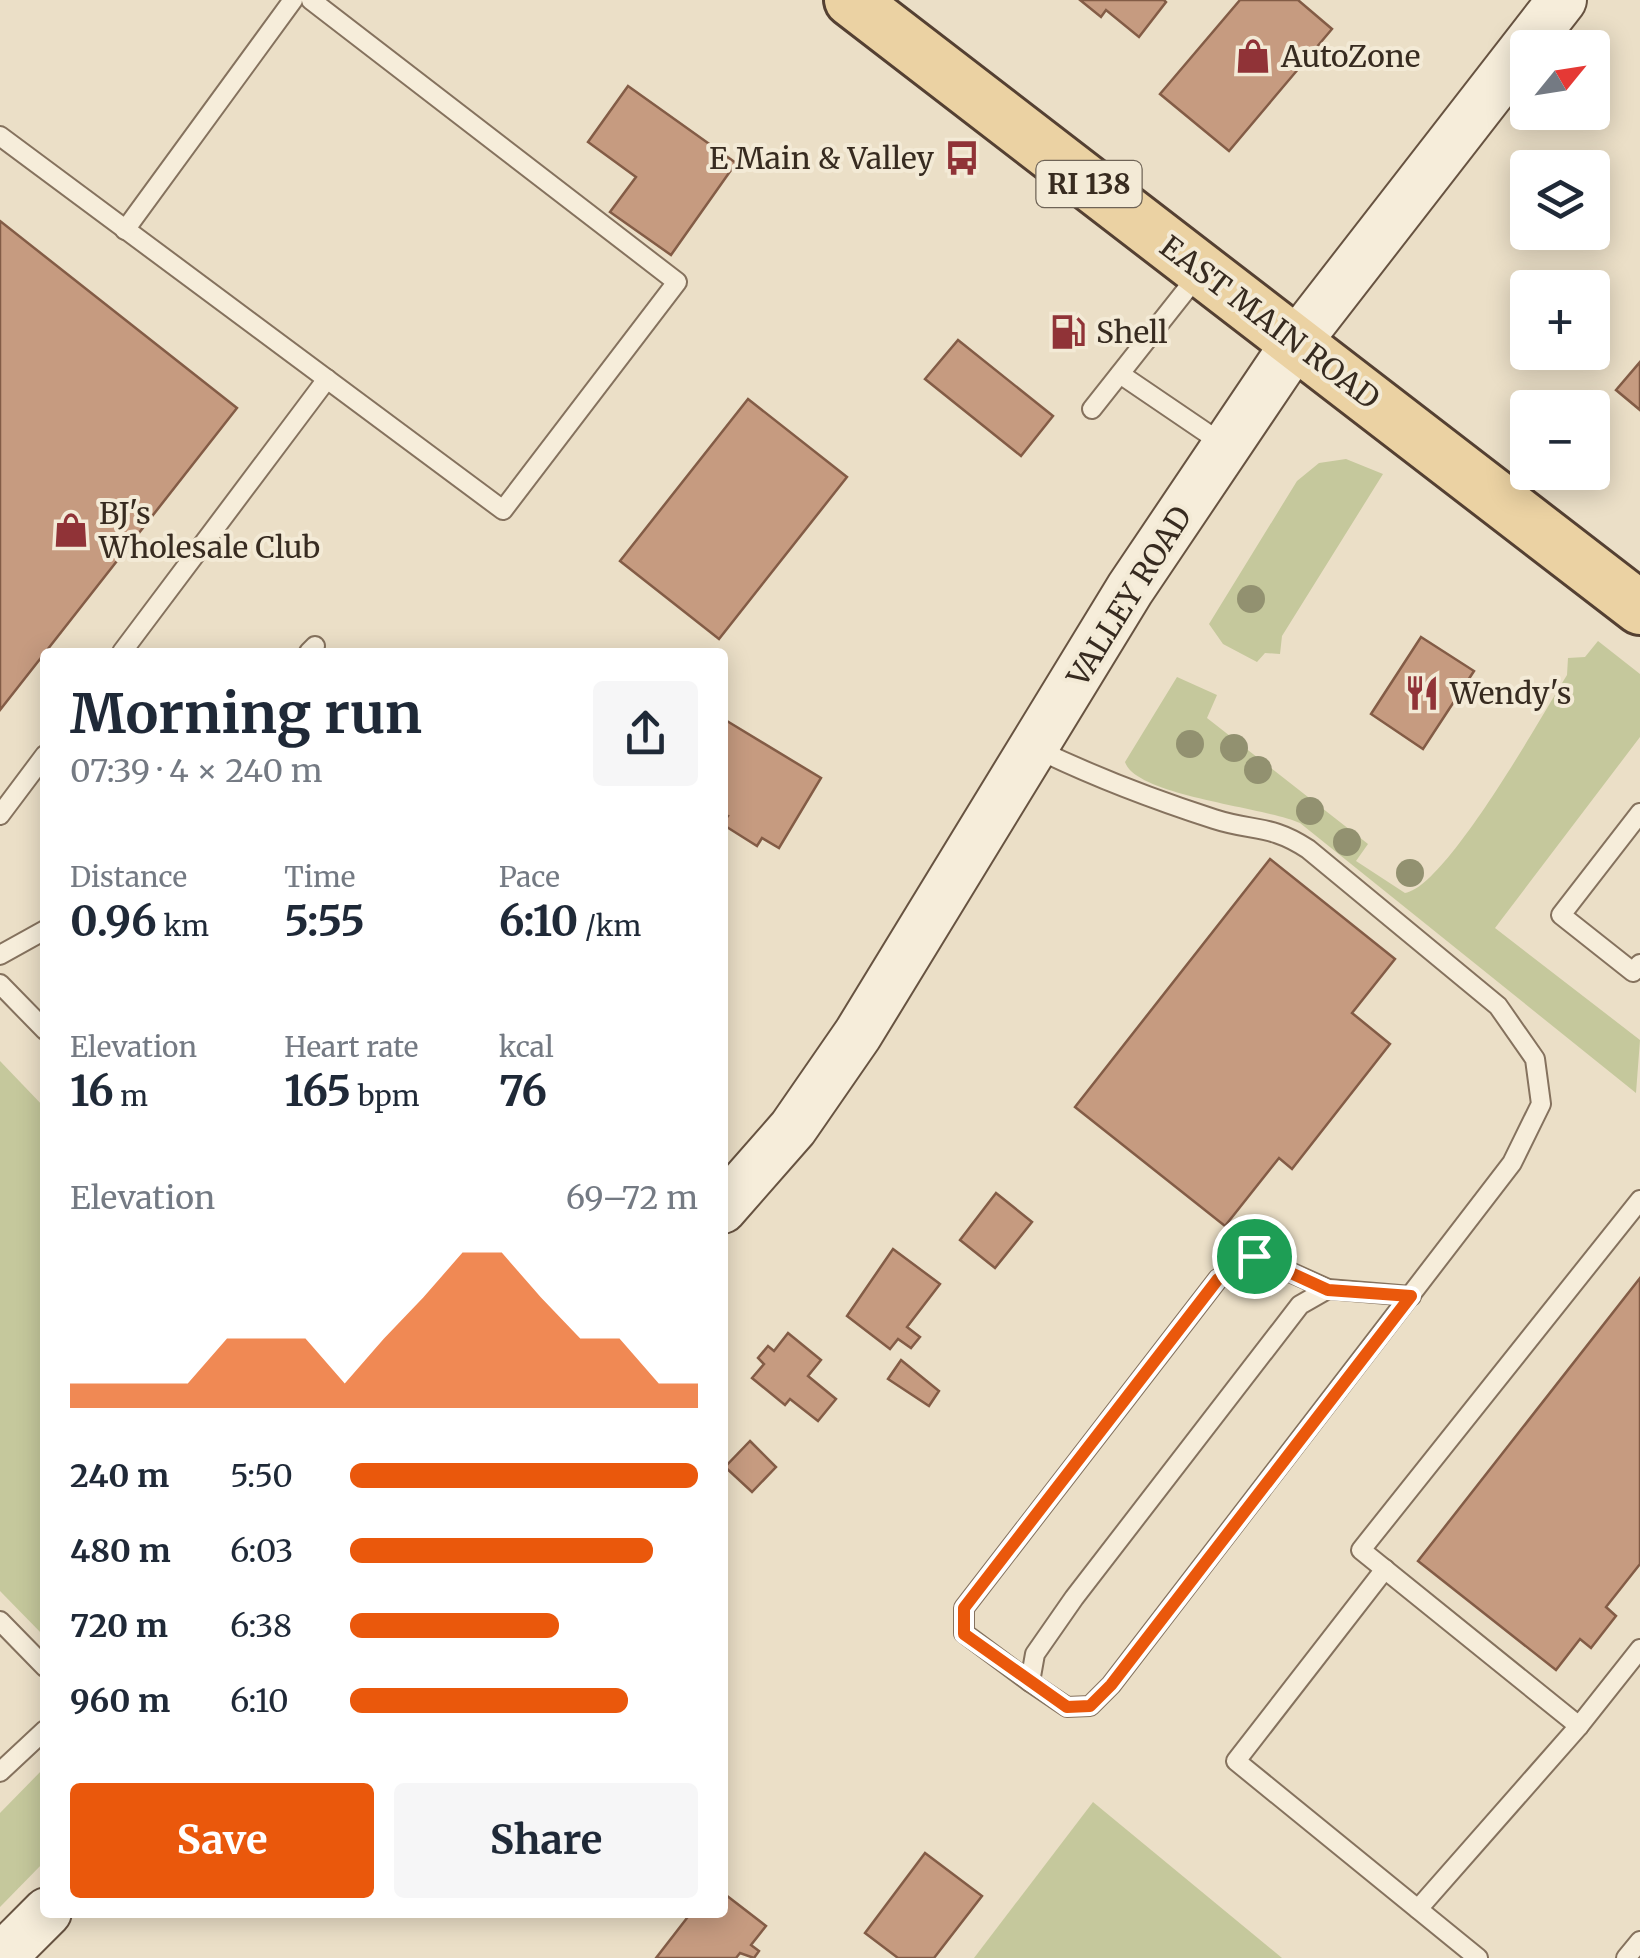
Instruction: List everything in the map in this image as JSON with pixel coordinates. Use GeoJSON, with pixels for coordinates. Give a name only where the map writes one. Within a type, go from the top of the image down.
{"type":"FeatureCollection","features":[{"type":"Feature","properties":{"kind":"main road","name":"EAST MAIN ROAD"},"geometry":{"type":"LineString","coordinates":[[851,0],[1640,608]]}},
{"type":"Feature","properties":{"kind":"main road","name":"VALLEY ROAD"},"geometry":{"type":"LineString","coordinates":[[728,1202],[793,1128],[858,1034],[1127,593],[1296,344],[1562,0]]}},
{"type":"Feature","properties":{"kind":"main road"},"geometry":{"type":"LineString","coordinates":[[1,1958],[41,1918]]}},
{"type":"Feature","properties":{"kind":"lane"},"geometry":{"type":"LineString","coordinates":[[125,230],[294,0]]}},
{"type":"Feature","properties":{"kind":"lane"},"geometry":{"type":"LineString","coordinates":[[0,136],[504,510],[676,282],[311,0]]}},
{"type":"Feature","properties":{"kind":"lane"},"geometry":{"type":"LineString","coordinates":[[1092,409],[1202,271]]}},
{"type":"Feature","properties":{"kind":"lane"},"geometry":{"type":"LineString","coordinates":[[1120,374],[1226,446]]}},
{"type":"Feature","properties":{"kind":"lane"},"geometry":{"type":"LineString","coordinates":[[125,648],[327,379]]}},
{"type":"Feature","properties":{"kind":"lane"},"geometry":{"type":"LineString","coordinates":[[1034,748],[1118,788],[1224,822],[1279,830],[1308,848],[1498,1006],[1535,1058],[1540,1104],[1512,1163],[1411,1296],[1090,1706],[1067,1707],[964,1634],[964,1608],[1218,1279],[1254,1256],[1328,1290],[1411,1296]]}},
{"type":"Feature","properties":{"kind":"lane"},"geometry":{"type":"LineString","coordinates":[[0,815],[40,762]]}},
{"type":"Feature","properties":{"kind":"lane"},"geometry":{"type":"LineString","coordinates":[[1640,813],[1561,915],[1633,972],[1640,964]]}},
{"type":"Feature","properties":{"kind":"lane"},"geometry":{"type":"LineString","coordinates":[[0,955],[40,933]]}},
{"type":"Feature","properties":{"kind":"lane"},"geometry":{"type":"LineString","coordinates":[[0,984],[40,1025]]}},
{"type":"Feature","properties":{"kind":"lane"},"geometry":{"type":"LineString","coordinates":[[1578,1726],[1361,1550],[1640,1200]]}},
{"type":"Feature","properties":{"kind":"lane"},"geometry":{"type":"LineString","coordinates":[[1030,1682],[1036,1654],[1074,1598],[1300,1305],[1328,1290]]}},
{"type":"Feature","properties":{"kind":"lane"},"geometry":{"type":"LineString","coordinates":[[1384,1568],[1236,1761],[1478,1958]]}},
{"type":"Feature","properties":{"kind":"lane"},"geometry":{"type":"LineString","coordinates":[[0,1621],[40,1662]]}},
{"type":"Feature","properties":{"kind":"lane"},"geometry":{"type":"LineString","coordinates":[[1418,1909],[1640,1649]]}},
{"type":"Feature","properties":{"kind":"lane"},"geometry":{"type":"LineString","coordinates":[[0,1772],[40,1735]]}},
{"type":"Feature","properties":{"kind":"lane"},"geometry":{"type":"LineString","coordinates":[[1626,1958],[1640,1941]]}},
{"type":"Feature","properties":{"kind":"green space"},"geometry":{"type":"Polygon","coordinates":[[[1346,459],[1383,474],[1282,636],[1280,654],[1265,653],[1257,662],[1223,644],[1209,624],[1297,481],[1319,463],[1346,459]]]}},
{"type":"Feature","properties":{"kind":"green space"},"geometry":{"type":"Polygon","coordinates":[[[1598,641],[1640,674],[1640,737],[1495,928],[1640,1040],[1636,1093],[1300,823],[1152,784],[1134,774],[1125,762],[1177,677],[1217,695],[1207,718],[1368,844],[1356,861],[1405,893],[1423,884],[1444,862],[1492,798],[1567,675],[1568,658],[1585,657],[1598,641]]]}},
{"type":"Feature","properties":{"kind":"green space"},"geometry":{"type":"Polygon","coordinates":[[[0,1061],[40,1103],[40,1632],[0,1591],[0,1061]]]}},
{"type":"Feature","properties":{"kind":"green space"},"geometry":{"type":"Polygon","coordinates":[[[40,1772],[40,1866],[0,1907],[0,1813],[40,1772]]]}},
{"type":"Feature","properties":{"kind":"green space"},"geometry":{"type":"Polygon","coordinates":[[[1093,1802],[1282,1958],[974,1958],[1093,1802]]]}},
{"type":"Feature","properties":{"kind":"building"},"geometry":{"type":"Polygon","coordinates":[[[1080,0],[1166,2],[1139,37],[1106,10],[1101,17],[1080,0]]]}},
{"type":"Feature","properties":{"kind":"building"},"geometry":{"type":"Polygon","coordinates":[[[1240,0],[1298,0],[1332,29],[1229,151],[1160,94],[1240,0]]]}},
{"type":"Feature","properties":{"kind":"building"},"geometry":{"type":"Polygon","coordinates":[[[628,86],[736,163],[671,255],[610,212],[636,177],[588,142],[628,86]]]}},
{"type":"Feature","properties":{"kind":"building","name":"BJ's Wholesale Club"},"geometry":{"type":"Polygon","coordinates":[[[0,221],[237,408],[49,648],[40,648],[40,659],[0,710],[0,221]]]}},
{"type":"Feature","properties":{"kind":"building"},"geometry":{"type":"Polygon","coordinates":[[[958,340],[1053,416],[1021,456],[925,379],[958,340]]]}},
{"type":"Feature","properties":{"kind":"building"},"geometry":{"type":"Polygon","coordinates":[[[1640,362],[1640,410],[1616,390],[1640,362]]]}},
{"type":"Feature","properties":{"kind":"building"},"geometry":{"type":"Polygon","coordinates":[[[748,399],[847,477],[719,639],[620,561],[748,399]]]}},
{"type":"Feature","properties":{"kind":"building","name":"Wendy's"},"geometry":{"type":"Polygon","coordinates":[[[1421,637],[1474,671],[1423,749],[1371,714],[1421,637]]]}},
{"type":"Feature","properties":{"kind":"building"},"geometry":{"type":"Polygon","coordinates":[[[728,722],[821,778],[779,848],[762,838],[757,846],[728,828],[728,722]]]}},
{"type":"Feature","properties":{"kind":"building"},"geometry":{"type":"Polygon","coordinates":[[[1270,859],[1395,959],[1352,1013],[1390,1044],[1292,1169],[1279,1158],[1225,1226],[1075,1107],[1270,859]]]}},
{"type":"Feature","properties":{"kind":"building"},"geometry":{"type":"Polygon","coordinates":[[[996,1193],[1032,1222],[995,1268],[960,1240],[996,1193]]]}},
{"type":"Feature","properties":{"kind":"building"},"geometry":{"type":"Polygon","coordinates":[[[893,1249],[940,1284],[907,1327],[920,1337],[911,1348],[898,1339],[890,1349],[847,1316],[893,1249]]]}},
{"type":"Feature","properties":{"kind":"building"},"geometry":{"type":"Polygon","coordinates":[[[1640,1278],[1640,1564],[1606,1607],[1616,1616],[1591,1648],[1580,1639],[1556,1670],[1418,1561],[1640,1278]]]}},
{"type":"Feature","properties":{"kind":"building"},"geometry":{"type":"Polygon","coordinates":[[[788,1333],[821,1360],[808,1376],[836,1399],[818,1421],[790,1399],[785,1405],[752,1378],[764,1364],[758,1358],[768,1346],[774,1351],[788,1333]]]}},
{"type":"Feature","properties":{"kind":"building"},"geometry":{"type":"Polygon","coordinates":[[[901,1360],[939,1391],[929,1406],[888,1379],[901,1360]]]}},
{"type":"Feature","properties":{"kind":"building"},"geometry":{"type":"Polygon","coordinates":[[[750,1441],[776,1467],[752,1492],[728,1470],[728,1464],[750,1441]]]}},
{"type":"Feature","properties":{"kind":"building"},"geometry":{"type":"Polygon","coordinates":[[[925,1853],[982,1896],[934,1958],[898,1958],[865,1933],[925,1853]]]}},
{"type":"Feature","properties":{"kind":"building"},"geometry":{"type":"Polygon","coordinates":[[[728,1897],[766,1926],[751,1945],[759,1951],[754,1958],[740,1953],[736,1958],[656,1958],[687,1918],[728,1918],[728,1897]]]}},
{"type":"Feature","properties":{"kind":"place","name":"AutoZone"},"geometry":{"type":"Point","coordinates":[1253,56]}},
{"type":"Feature","properties":{"kind":"place","name":"E Main & Valley"},"geometry":{"type":"Point","coordinates":[962,158]}},
{"type":"Feature","properties":{"kind":"place","name":"Shell"},"geometry":{"type":"Point","coordinates":[1068,332]}},
{"type":"Feature","properties":{"kind":"place","name":"BJ's Wholesale Club"},"geometry":{"type":"Point","coordinates":[71,530]}},
{"type":"Feature","properties":{"kind":"place","name":"Wendy's"},"geometry":{"type":"Point","coordinates":[1422,693]}},
{"type":"Feature","properties":{"kind":"route"},"geometry":{"type":"LineString","coordinates":[[1254,1256],[1267,1258],[1328,1290],[1411,1296],[1111,1685],[1090,1706],[1067,1707],[964,1634],[964,1608],[1218,1279],[1238,1262],[1254,1256]]}}]}
